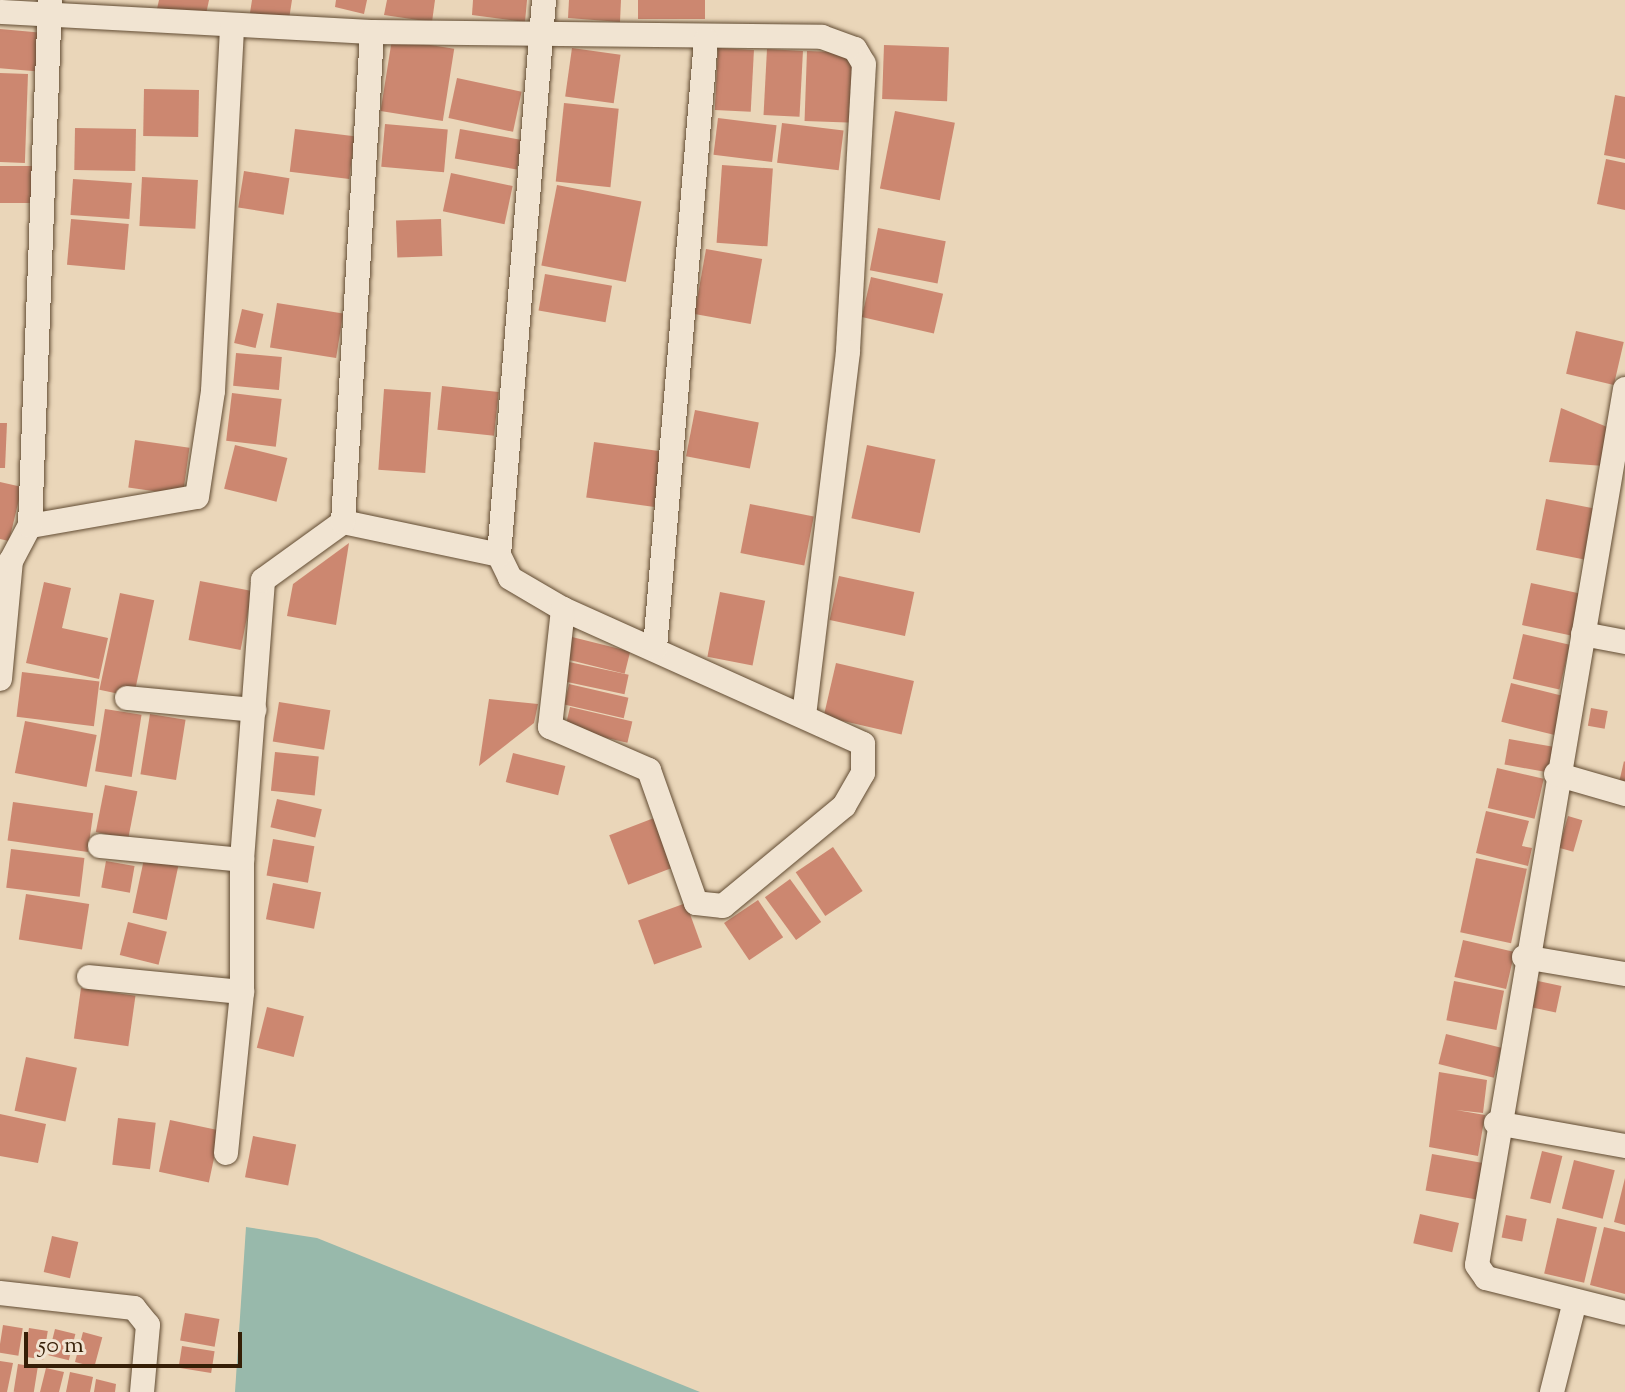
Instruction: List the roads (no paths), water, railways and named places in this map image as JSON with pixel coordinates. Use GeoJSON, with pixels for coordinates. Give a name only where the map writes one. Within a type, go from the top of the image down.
{"type":"FeatureCollection","features":[{"type":"Feature","properties":{"kind":"street"},"geometry":{"type":"LineString","coordinates":[[544,0],[545,35],[499,555],[510,578],[563,609],[804,713],[863,744],[863,773],[813,837],[723,906],[705,908],[696,903],[649,770],[550,727],[563,609]]}},
{"type":"Feature","properties":{"kind":"street"},"geometry":{"type":"LineString","coordinates":[[0,679],[5,560],[30,526],[50,7]]}},
{"type":"Feature","properties":{"kind":"street"},"geometry":{"type":"LineString","coordinates":[[0,12],[50,7],[232,27],[372,32],[706,40],[835,38],[864,64],[848,352],[804,713]]}},
{"type":"Feature","properties":{"kind":"street"},"geometry":{"type":"LineString","coordinates":[[30,526],[197,497],[213,391],[232,27]]}},
{"type":"Feature","properties":{"kind":"street"},"geometry":{"type":"LineString","coordinates":[[343,522],[372,32]]}},
{"type":"Feature","properties":{"kind":"street"},"geometry":{"type":"LineString","coordinates":[[655,648],[706,40]]}},
{"type":"Feature","properties":{"kind":"street"},"geometry":{"type":"LineString","coordinates":[[1625,389],[1524,957],[1496,1123],[1477,1265],[1486,1278],[1625,1313]]}},
{"type":"Feature","properties":{"kind":"street"},"geometry":{"type":"LineString","coordinates":[[226,1153],[242,992],[242,860],[263,580],[343,522],[499,555]]}},
{"type":"Feature","properties":{"kind":"street"},"geometry":{"type":"LineString","coordinates":[[1583,634],[1625,642]]}},
{"type":"Feature","properties":{"kind":"street"},"geometry":{"type":"LineString","coordinates":[[127,698],[254,710]]}},
{"type":"Feature","properties":{"kind":"street"},"geometry":{"type":"LineString","coordinates":[[1556,774],[1625,794]]}},
{"type":"Feature","properties":{"kind":"street"},"geometry":{"type":"LineString","coordinates":[[100,846],[242,860]]}},
{"type":"Feature","properties":{"kind":"street"},"geometry":{"type":"LineString","coordinates":[[1524,957],[1625,974]]}},
{"type":"Feature","properties":{"kind":"street"},"geometry":{"type":"LineString","coordinates":[[89,977],[242,992]]}},
{"type":"Feature","properties":{"kind":"street"},"geometry":{"type":"LineString","coordinates":[[1496,1123],[1625,1146]]}},
{"type":"Feature","properties":{"kind":"street"},"geometry":{"type":"LineString","coordinates":[[0,1293],[134,1308],[148,1325],[142,1392]]}},
{"type":"Feature","properties":{"kind":"street"},"geometry":{"type":"LineString","coordinates":[[1552,1392],[1575,1301]]}}]}
